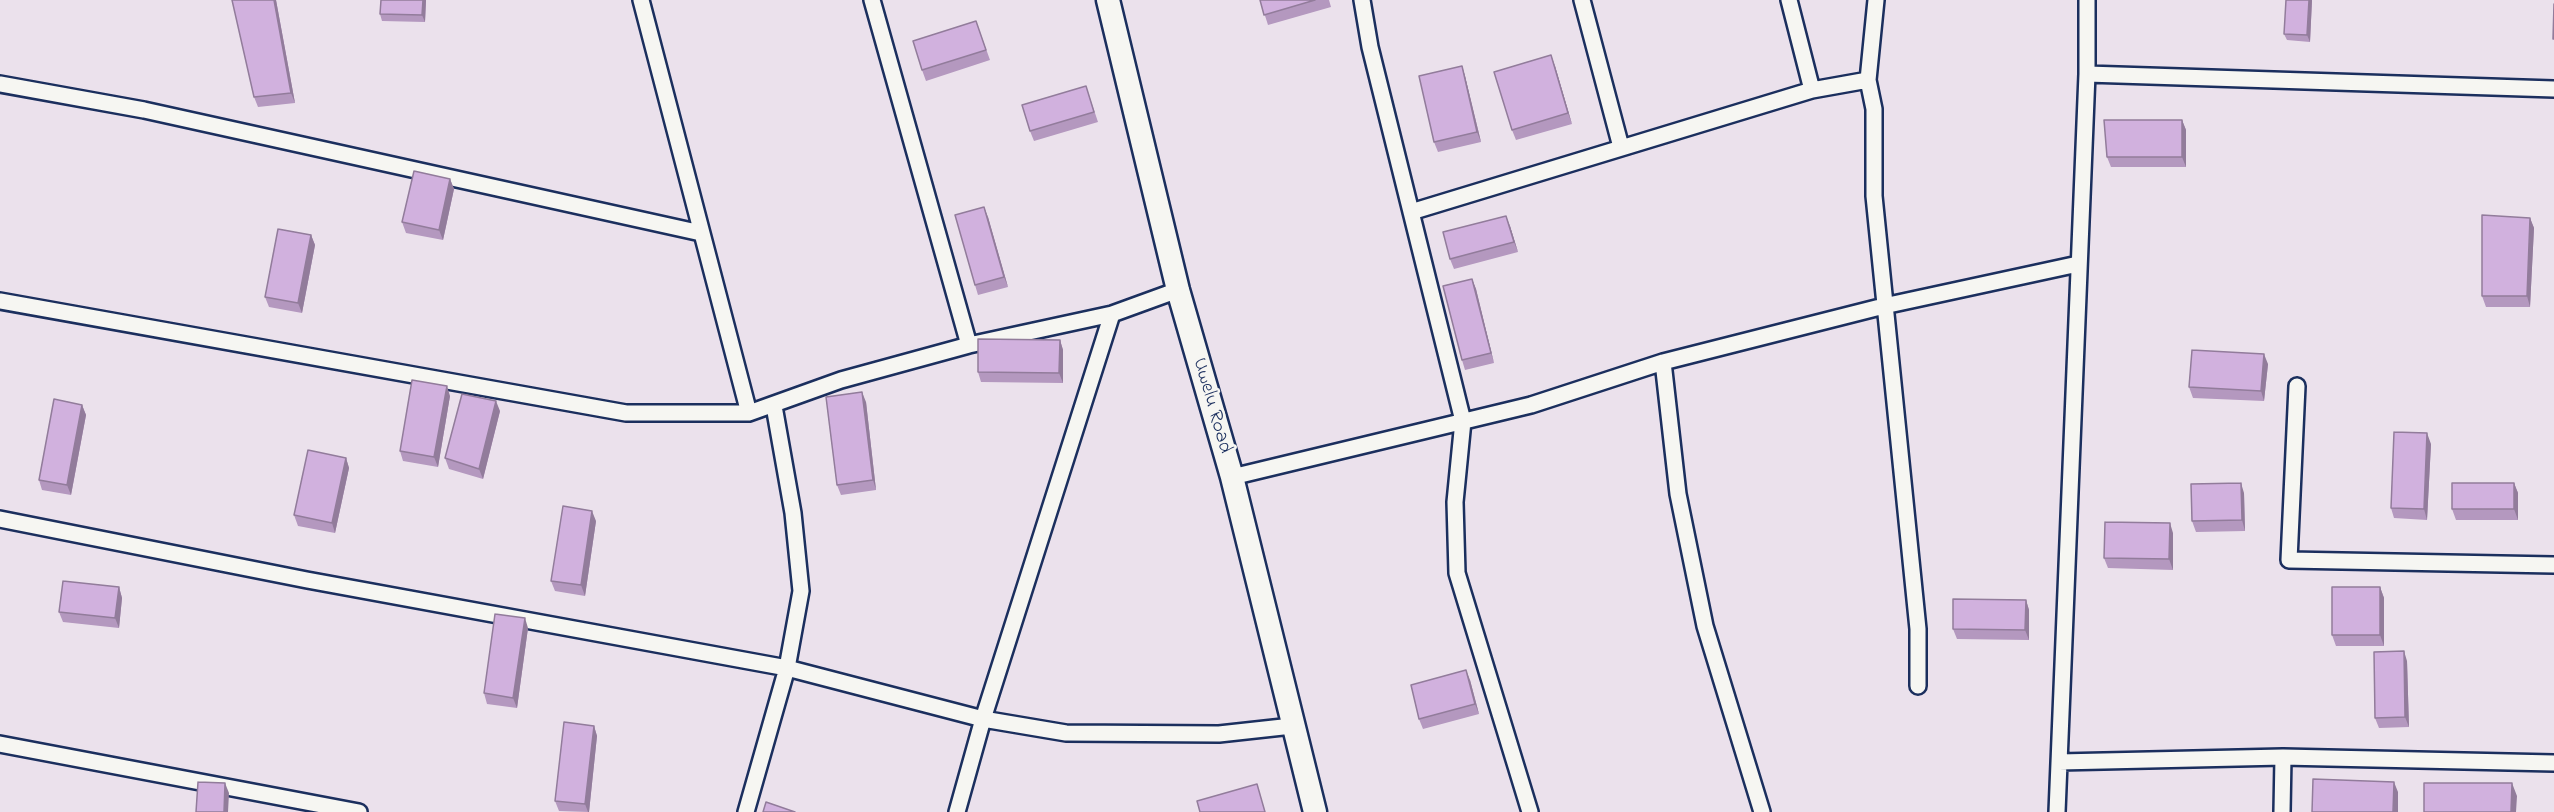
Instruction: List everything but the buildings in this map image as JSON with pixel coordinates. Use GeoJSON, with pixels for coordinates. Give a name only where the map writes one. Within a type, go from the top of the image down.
{"type":"FeatureCollection","features":[{"type":"Feature","properties":{"kind":"street"},"geometry":{"type":"LineString","coordinates":[[641,0],[749,413]]}},
{"type":"Feature","properties":{"kind":"street"},"geometry":{"type":"LineString","coordinates":[[872,0],[969,345]]}},
{"type":"Feature","properties":{"kind":"street","name":"Uwelu Road"},"geometry":{"type":"LineString","coordinates":[[1108,0],[1178,290],[1232,477],[1315,812]]}},
{"type":"Feature","properties":{"kind":"street"},"geometry":{"type":"LineString","coordinates":[[1362,0],[1370,46],[1462,421],[1455,502],[1458,573],[1530,812]]}},
{"type":"Feature","properties":{"kind":"street"},"geometry":{"type":"LineString","coordinates":[[1582,0],[1621,147]]}},
{"type":"Feature","properties":{"kind":"street"},"geometry":{"type":"LineString","coordinates":[[1788,0],[1812,90]]}},
{"type":"Feature","properties":{"kind":"street"},"geometry":{"type":"LineString","coordinates":[[1876,0],[1868,80],[1874,109],[1874,196],[1918,629],[1918,686]]}},
{"type":"Feature","properties":{"kind":"street"},"geometry":{"type":"LineString","coordinates":[[2057,812],[2087,74],[2087,0]]}},
{"type":"Feature","properties":{"kind":"street"},"geometry":{"type":"LineString","coordinates":[[2087,74],[2554,89]]}},
{"type":"Feature","properties":{"kind":"street"},"geometry":{"type":"LineString","coordinates":[[1411,212],[1812,90],[1868,80]]}},
{"type":"Feature","properties":{"kind":"street"},"geometry":{"type":"LineString","coordinates":[[0,84],[144,110],[701,232]]}},
{"type":"Feature","properties":{"kind":"street"},"geometry":{"type":"LineString","coordinates":[[1232,477],[1531,405],[1663,362],[1884,306],[2078,264]]}},
{"type":"Feature","properties":{"kind":"street"},"geometry":{"type":"LineString","coordinates":[[0,301],[626,413],[749,413],[774,406],[841,380],[969,345],[1112,314],[1178,290]]}},
{"type":"Feature","properties":{"kind":"street"},"geometry":{"type":"LineString","coordinates":[[957,812],[983,719],[1112,314]]}},
{"type":"Feature","properties":{"kind":"street"},"geometry":{"type":"LineString","coordinates":[[1663,362],[1678,494],[1705,626],[1762,812]]}},
{"type":"Feature","properties":{"kind":"street"},"geometry":{"type":"LineString","coordinates":[[2297,386],[2289,560],[2554,565]]}},
{"type":"Feature","properties":{"kind":"street"},"geometry":{"type":"LineString","coordinates":[[746,812],[787,668],[801,591],[793,513],[774,406]]}},
{"type":"Feature","properties":{"kind":"street"},"geometry":{"type":"LineString","coordinates":[[0,519],[318,582],[787,668],[983,719],[1066,733],[1219,734],[1292,726]]}},
{"type":"Feature","properties":{"kind":"street"},"geometry":{"type":"LineString","coordinates":[[0,744],[359,812]]}},
{"type":"Feature","properties":{"kind":"street"},"geometry":{"type":"LineString","coordinates":[[2059,762],[2283,757],[2554,763]]}},
{"type":"Feature","properties":{"kind":"street"},"geometry":{"type":"LineString","coordinates":[[2282,812],[2283,757]]}}]}
